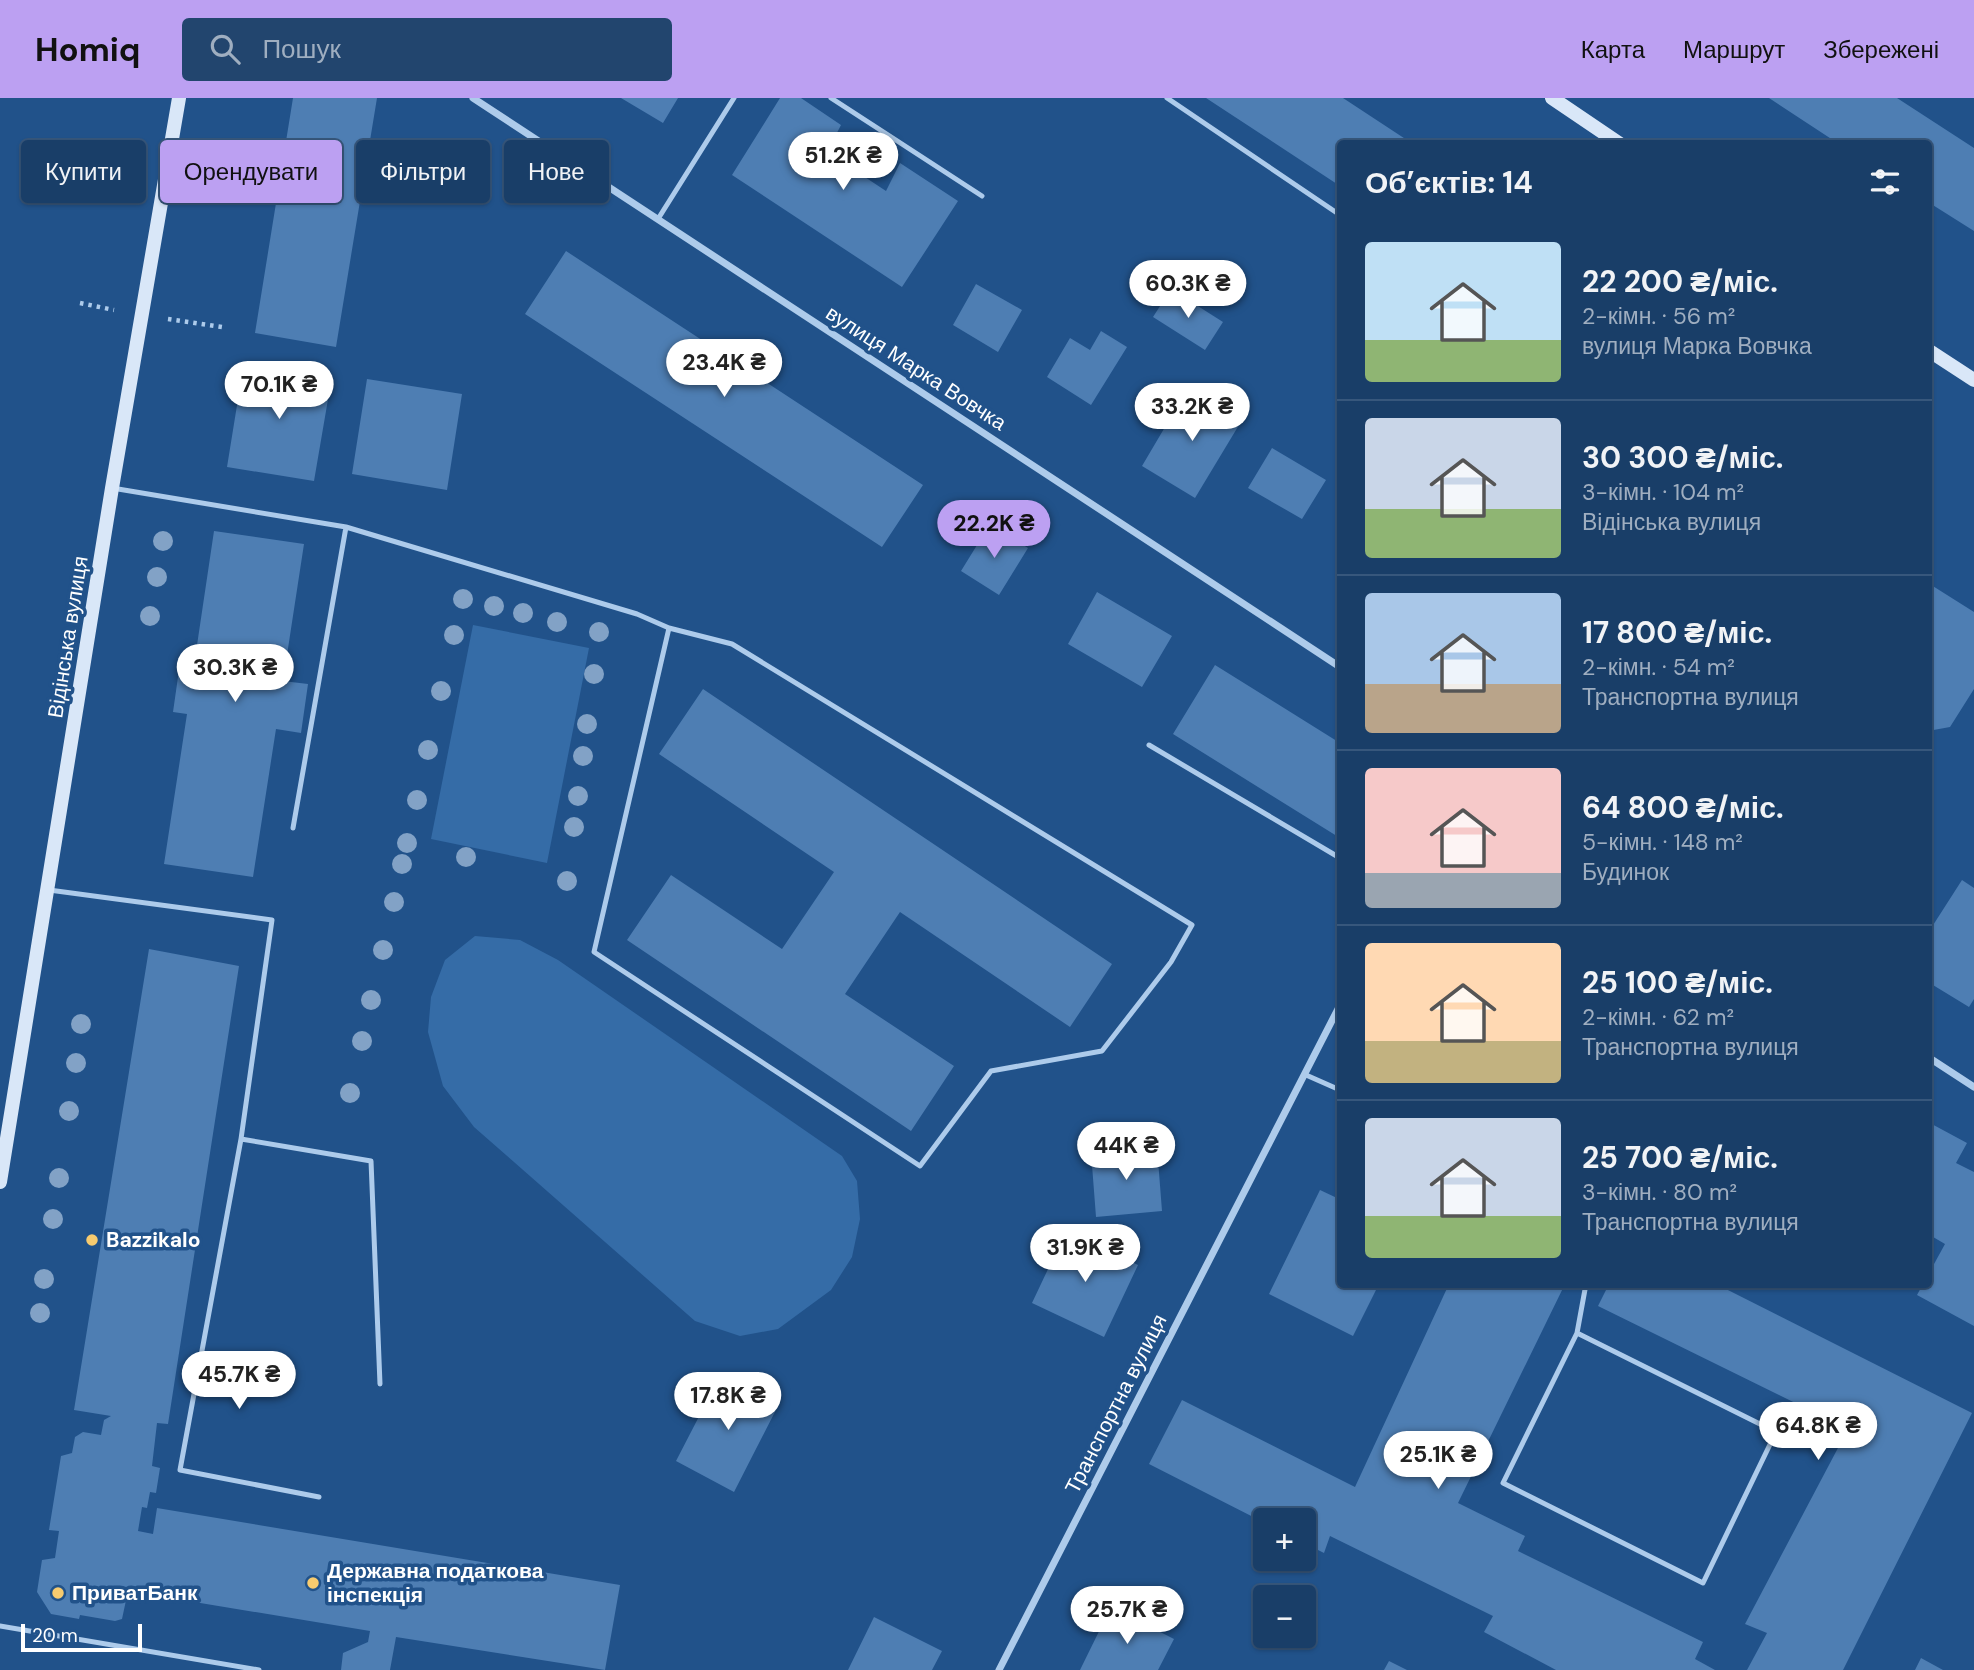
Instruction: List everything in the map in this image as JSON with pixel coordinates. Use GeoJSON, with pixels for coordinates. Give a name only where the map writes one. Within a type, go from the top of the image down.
{"type":"FeatureCollection","features":[{"type":"Feature","properties":{"kind":"main road","name":"Відінська вулиця"},"geometry":{"type":"LineString","coordinates":[[0,1182],[112,488],[179,98]]}},
{"type":"Feature","properties":{"kind":"main road"},"geometry":{"type":"LineString","coordinates":[[1552,98],[1614,140]]}},
{"type":"Feature","properties":{"kind":"main road"},"geometry":{"type":"LineString","coordinates":[[1932,353],[1974,380]]}},
{"type":"Feature","properties":{"kind":"street","name":"вулиця Марка Вовчка"},"geometry":{"type":"LineString","coordinates":[[473,98],[1337,665]]}},
{"type":"Feature","properties":{"kind":"street","name":"Транспортна вулиця"},"geometry":{"type":"LineString","coordinates":[[999,1670],[1337,1011]]}},
{"type":"Feature","properties":{"kind":"street"},"geometry":{"type":"LineString","coordinates":[[1932,1060],[1974,1087]]}},
{"type":"Feature","properties":{"kind":"lane"},"geometry":{"type":"LineString","coordinates":[[658,219],[734,98]]}},
{"type":"Feature","properties":{"kind":"lane"},"geometry":{"type":"LineString","coordinates":[[831,98],[982,197]]}},
{"type":"Feature","properties":{"kind":"lane"},"geometry":{"type":"LineString","coordinates":[[1167,98],[1337,213]]}},
{"type":"Feature","properties":{"kind":"lane"},"geometry":{"type":"LineString","coordinates":[[112,488],[346,527],[637,614],[668,628],[732,644],[1192,925],[1171,962],[1102,1051],[991,1071],[920,1166],[594,952],[668,628]]}},
{"type":"Feature","properties":{"kind":"lane"},"geometry":{"type":"LineString","coordinates":[[293,828],[346,527]]}},
{"type":"Feature","properties":{"kind":"lane"},"geometry":{"type":"LineString","coordinates":[[1149,745],[1337,856]]}},
{"type":"Feature","properties":{"kind":"lane"},"geometry":{"type":"LineString","coordinates":[[49,890],[272,920],[241,1139],[180,1470],[319,1497]]}},
{"type":"Feature","properties":{"kind":"lane"},"geometry":{"type":"LineString","coordinates":[[1306,1075],[1337,1089]]}},
{"type":"Feature","properties":{"kind":"lane"},"geometry":{"type":"LineString","coordinates":[[241,1139],[371,1161],[380,1384]]}},
{"type":"Feature","properties":{"kind":"lane"},"geometry":{"type":"LineString","coordinates":[[1577,1333],[1776,1432],[1703,1583],[1503,1483],[1577,1333],[1585,1288]]}},
{"type":"Feature","properties":{"kind":"lane"},"geometry":{"type":"LineString","coordinates":[[0,1626],[259,1670]]}},
{"type":"Feature","properties":{"kind":"shaded area"},"geometry":{"type":"Polygon","coordinates":[[[473,625],[589,648],[547,863],[431,839],[473,625]]]}},
{"type":"Feature","properties":{"kind":"shaded area"},"geometry":{"type":"Polygon","coordinates":[[[475,936],[520,940],[558,960],[842,1156],[857,1181],[860,1219],[852,1257],[831,1290],[778,1329],[740,1336],[695,1321],[474,1127],[443,1086],[428,1032],[431,997],[445,960],[475,936]]]}},
{"type":"Feature","properties":{"kind":"building"},"geometry":{"type":"Polygon","coordinates":[[[293,98],[377,98],[370,140],[356,140],[356,203],[360,203],[336,347],[255,333],[276,203],[342,203],[342,140],[286,140],[293,98]]]}},
{"type":"Feature","properties":{"kind":"building"},"geometry":{"type":"Polygon","coordinates":[[[621,98],[678,98],[663,123],[621,98]]]}},
{"type":"Feature","properties":{"kind":"building"},"geometry":{"type":"Polygon","coordinates":[[[780,98],[801,98],[841,125],[827,152],[886,191],[900,163],[958,201],[902,287],[732,175],[780,98]]]}},
{"type":"Feature","properties":{"kind":"building"},"geometry":{"type":"Polygon","coordinates":[[[1206,98],[1343,98],[1407,140],[1337,140],[1337,184],[1206,98]]]}},
{"type":"Feature","properties":{"kind":"building"},"geometry":{"type":"Polygon","coordinates":[[[1769,98],[1897,98],[1974,148],[1974,231],[1932,205],[1932,140],[1833,140],[1769,98]]]}},
{"type":"Feature","properties":{"kind":"building"},"geometry":{"type":"Polygon","coordinates":[[[566,251],[923,485],[882,547],[525,314],[566,251]]]}},
{"type":"Feature","properties":{"kind":"building"},"geometry":{"type":"Polygon","coordinates":[[[976,284],[1022,310],[998,352],[953,325],[976,284]]]}},
{"type":"Feature","properties":{"kind":"building"},"geometry":{"type":"Polygon","coordinates":[[[1171,289],[1223,322],[1205,350],[1153,317],[1171,289]]]}},
{"type":"Feature","properties":{"kind":"building"},"geometry":{"type":"Polygon","coordinates":[[[1101,331],[1127,347],[1091,405],[1047,377],[1070,338],[1090,350],[1101,331]]]}},
{"type":"Feature","properties":{"kind":"building"},"geometry":{"type":"Polygon","coordinates":[[[244,362],[332,376],[314,481],[227,467],[244,362]]]}},
{"type":"Feature","properties":{"kind":"building"},"geometry":{"type":"Polygon","coordinates":[[[367,379],[462,394],[447,490],[352,474],[367,379]]]}},
{"type":"Feature","properties":{"kind":"building"},"geometry":{"type":"Polygon","coordinates":[[[1188,388],[1242,420],[1195,498],[1142,466],[1188,388]]]}},
{"type":"Feature","properties":{"kind":"building"},"geometry":{"type":"Polygon","coordinates":[[[1272,448],[1326,480],[1302,519],[1248,488],[1272,448]]]}},
{"type":"Feature","properties":{"kind":"building"},"geometry":{"type":"Polygon","coordinates":[[[990,524],[1028,548],[999,595],[961,571],[990,524]]]}},
{"type":"Feature","properties":{"kind":"building"},"geometry":{"type":"Polygon","coordinates":[[[214,531],[304,544],[283,681],[308,684],[301,733],[276,729],[253,877],[164,864],[187,714],[173,712],[179,670],[193,672],[214,531]]]}},
{"type":"Feature","properties":{"kind":"building"},"geometry":{"type":"Polygon","coordinates":[[[1932,586],[1974,612],[1974,689],[1950,727],[1932,730],[1932,586]]]}},
{"type":"Feature","properties":{"kind":"building"},"geometry":{"type":"Polygon","coordinates":[[[1097,592],[1172,636],[1142,687],[1068,644],[1097,592]]]}},
{"type":"Feature","properties":{"kind":"building"},"geometry":{"type":"Polygon","coordinates":[[[1215,665],[1337,741],[1337,836],[1173,734],[1215,665]]]}},
{"type":"Feature","properties":{"kind":"building"},"geometry":{"type":"Polygon","coordinates":[[[703,689],[1112,964],[1070,1027],[900,912],[845,994],[954,1066],[911,1131],[627,940],[671,875],[782,949],[834,872],[659,754],[703,689]]]}},
{"type":"Feature","properties":{"kind":"building"},"geometry":{"type":"Polygon","coordinates":[[[1962,880],[1974,888],[1974,999],[1969,1007],[1932,984],[1932,927],[1962,880]]]}},
{"type":"Feature","properties":{"kind":"building"},"geometry":{"type":"Polygon","coordinates":[[[149,949],[239,966],[168,1424],[157,1423],[152,1466],[160,1468],[156,1493],[150,1492],[147,1508],[142,1507],[138,1531],[153,1534],[157,1508],[620,1585],[605,1670],[396,1637],[390,1670],[341,1670],[343,1653],[368,1642],[370,1631],[128,1591],[122,1619],[115,1621],[80,1615],[79,1619],[51,1614],[37,1592],[42,1560],[55,1558],[59,1531],[49,1530],[61,1456],[72,1453],[75,1437],[83,1432],[101,1435],[104,1420],[111,1416],[74,1410],[149,949]]]}},
{"type":"Feature","properties":{"kind":"building"},"geometry":{"type":"Polygon","coordinates":[[[1932,1124],[1967,1143],[1956,1163],[1974,1172],[1974,1326],[1917,1295],[1921,1288],[1932,1288],[1932,1268],[1945,1244],[1932,1236],[1932,1124]]]}},
{"type":"Feature","properties":{"kind":"building"},"geometry":{"type":"Polygon","coordinates":[[[1157,1147],[1162,1211],[1096,1217],[1091,1152],[1157,1147]]]}},
{"type":"Feature","properties":{"kind":"building"},"geometry":{"type":"Polygon","coordinates":[[[1320,1190],[1337,1198],[1337,1288],[1377,1288],[1353,1336],[1269,1294],[1320,1190]]]}},
{"type":"Feature","properties":{"kind":"building"},"geometry":{"type":"Polygon","coordinates":[[[1066,1231],[1138,1265],[1104,1337],[1032,1303],[1066,1231]]]}},
{"type":"Feature","properties":{"kind":"building"},"geometry":{"type":"Polygon","coordinates":[[[1447,1288],[1563,1288],[1458,1503],[1525,1536],[1518,1551],[1703,1642],[1695,1659],[1715,1670],[1556,1670],[1484,1632],[1493,1616],[1330,1536],[1324,1553],[1316,1549],[1316,1508],[1253,1508],[1253,1517],[1149,1464],[1182,1400],[1355,1487],[1447,1288]]]}},
{"type":"Feature","properties":{"kind":"building"},"geometry":{"type":"Polygon","coordinates":[[[1607,1288],[1724,1288],[1972,1413],[1843,1670],[1747,1670],[1767,1633],[1745,1624],[1848,1429],[1598,1306],[1607,1288]]]}},
{"type":"Feature","properties":{"kind":"building"},"geometry":{"type":"Polygon","coordinates":[[[722,1372],[780,1402],[734,1492],[676,1461],[722,1372]]]}},
{"type":"Feature","properties":{"kind":"building"},"geometry":{"type":"Polygon","coordinates":[[[1111,1607],[1174,1639],[1158,1670],[1080,1670],[1111,1607]]]}},
{"type":"Feature","properties":{"kind":"building"},"geometry":{"type":"Polygon","coordinates":[[[874,1617],[942,1651],[932,1670],[848,1670],[874,1617]]]}},
{"type":"Feature","properties":{"kind":"building"},"geometry":{"type":"Polygon","coordinates":[[[1921,1658],[1943,1670],[1915,1670],[1921,1658]]]}},
{"type":"Feature","properties":{"kind":"building"},"geometry":{"type":"Polygon","coordinates":[[[1389,1661],[1407,1670],[1384,1670],[1389,1661]]]}},
{"type":"Feature","properties":{"kind":"place","name":"Bazzikalo"},"geometry":{"type":"Point","coordinates":[92,1240]}},
{"type":"Feature","properties":{"kind":"place","name":"Державна податкова інспекція"},"geometry":{"type":"Point","coordinates":[313,1583]}},
{"type":"Feature","properties":{"kind":"place","name":"ПриватБанк"},"geometry":{"type":"Point","coordinates":[58,1593]}}]}
